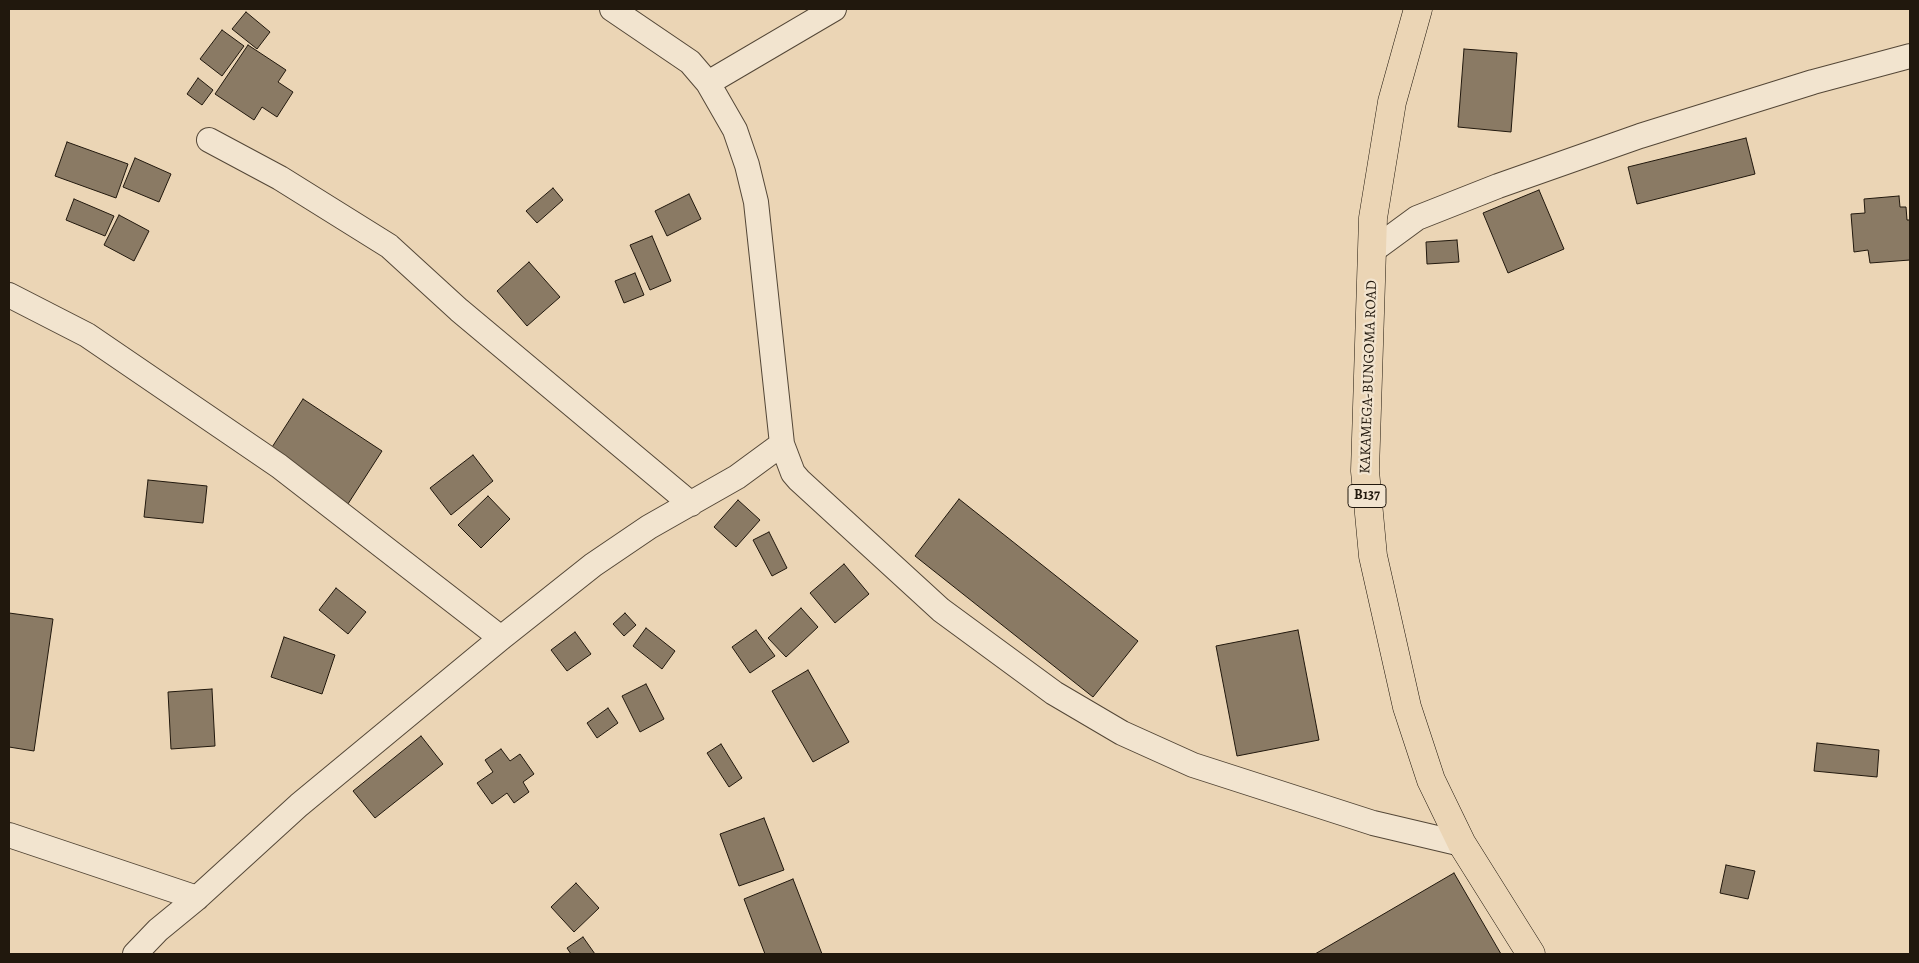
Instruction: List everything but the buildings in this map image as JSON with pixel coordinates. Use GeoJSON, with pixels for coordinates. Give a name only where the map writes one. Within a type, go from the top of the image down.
{"type":"FeatureCollection","features":[{"type":"Feature","properties":{"kind":"main road","name":"KAKAMEGA-BUNGOMA ROAD"},"geometry":{"type":"LineString","coordinates":[[1418,9],[1392,102],[1373,218],[1365,470],[1373,556],[1407,707],[1431,780],[1462,844],[1532,954]]}},
{"type":"Feature","properties":{"kind":"street"},"geometry":{"type":"LineString","coordinates":[[612,9],[690,62],[708,84],[735,130],[748,165],[756,202],[782,444],[793,473],[941,610],[1054,693],[1122,733],[1192,765],[1373,823],[1462,844]]}},
{"type":"Feature","properties":{"kind":"street"},"geometry":{"type":"LineString","coordinates":[[708,84],[834,9]]}},
{"type":"Feature","properties":{"kind":"street"},"geometry":{"type":"LineString","coordinates":[[1372,251],[1417,218],[1506,183],[1640,136],[1813,82],[1910,56]]}},
{"type":"Feature","properties":{"kind":"street"},"geometry":{"type":"LineString","coordinates":[[210,140],[280,178],[389,246],[459,310],[690,504]]}},
{"type":"Feature","properties":{"kind":"street"},"geometry":{"type":"LineString","coordinates":[[9,294],[87,335],[279,466],[501,638]]}},
{"type":"Feature","properties":{"kind":"street"},"geometry":{"type":"LineString","coordinates":[[135,954],[158,930],[197,898],[299,805],[501,638],[593,565],[649,527],[738,477],[782,444]]}},
{"type":"Feature","properties":{"kind":"street"},"geometry":{"type":"LineString","coordinates":[[9,835],[197,898]]}}]}
